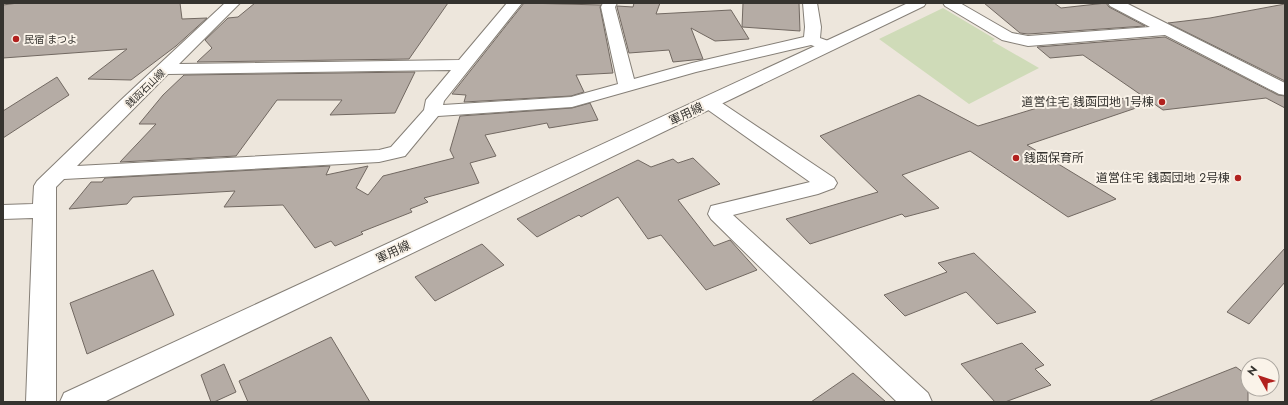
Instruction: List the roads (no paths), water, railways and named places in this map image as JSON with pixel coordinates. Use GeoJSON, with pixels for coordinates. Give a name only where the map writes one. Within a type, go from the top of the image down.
{"type":"FeatureCollection","features":[{"type":"Feature","properties":{"kind":"street","name":"銭函石山線"},"geometry":{"type":"LineString","coordinates":[[41,402],[44,211],[46,186],[233,3]]}},
{"type":"Feature","properties":{"kind":"street"},"geometry":{"type":"LineString","coordinates":[[58,173],[379,156],[398,152],[433,111],[435,100],[514,3]]}},
{"type":"Feature","properties":{"kind":"street"},"geometry":{"type":"LineString","coordinates":[[610,3],[608,7],[628,86]]}},
{"type":"Feature","properties":{"kind":"street"},"geometry":{"type":"LineString","coordinates":[[810,3],[813,27],[812,40]]}},
{"type":"Feature","properties":{"kind":"street","name":"軍用線"},"geometry":{"type":"LineString","coordinates":[[76,402],[919,3]]}},
{"type":"Feature","properties":{"kind":"street"},"geometry":{"type":"LineString","coordinates":[[950,3],[1007,37],[1028,41],[1169,30]]}},
{"type":"Feature","properties":{"kind":"street"},"geometry":{"type":"LineString","coordinates":[[1115,3],[1285,90]]}},
{"type":"Feature","properties":{"kind":"street"},"geometry":{"type":"LineString","coordinates":[[433,111],[572,102],[692,68],[812,40],[828,46]]}},
{"type":"Feature","properties":{"kind":"street"},"geometry":{"type":"LineString","coordinates":[[165,69],[464,65]]}},
{"type":"Feature","properties":{"kind":"street"},"geometry":{"type":"LineString","coordinates":[[710,103],[826,183],[810,189],[719,211],[719,214],[917,402]]}},
{"type":"Feature","properties":{"kind":"street"},"geometry":{"type":"LineString","coordinates":[[3,212],[44,211]]}},
{"type":"Feature","properties":{"kind":"place","name":"民宿 まつよ"},"geometry":{"type":"Point","coordinates":[16,39]}},
{"type":"Feature","properties":{"kind":"place","name":"道営住宅 銭函団地 1号棟"},"geometry":{"type":"Point","coordinates":[1162,102]}},
{"type":"Feature","properties":{"kind":"place","name":"銭函保育所"},"geometry":{"type":"Point","coordinates":[1016,158]}},
{"type":"Feature","properties":{"kind":"place","name":"道営住宅 銭函団地 2号棟"},"geometry":{"type":"Point","coordinates":[1238,178]}}]}
